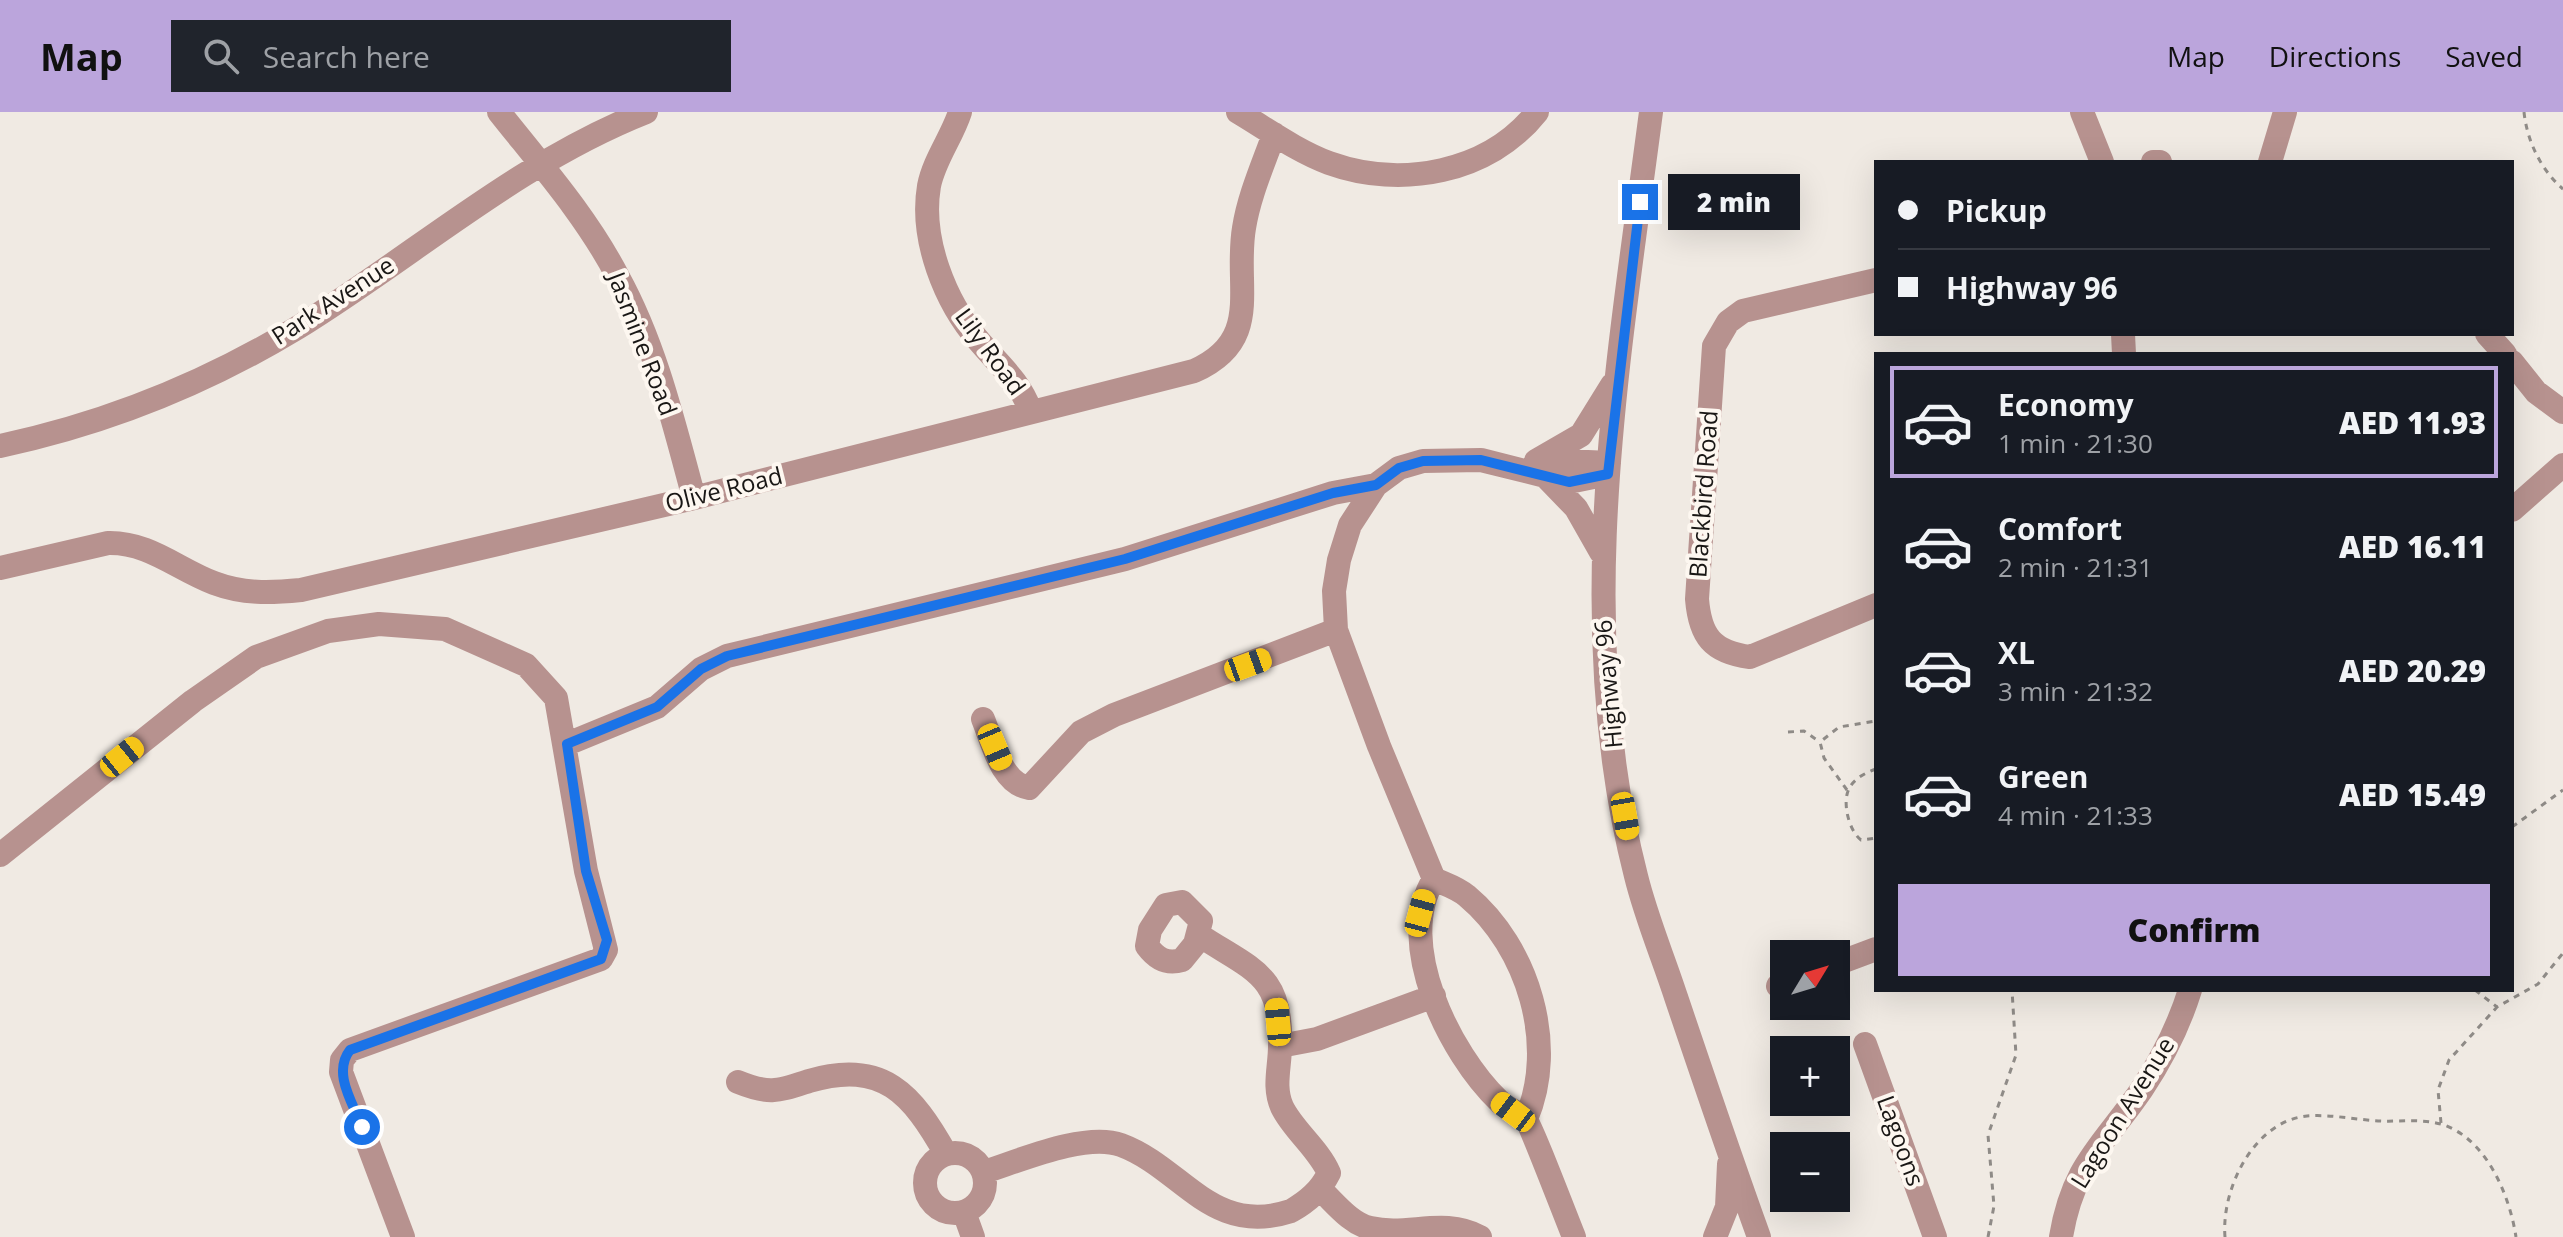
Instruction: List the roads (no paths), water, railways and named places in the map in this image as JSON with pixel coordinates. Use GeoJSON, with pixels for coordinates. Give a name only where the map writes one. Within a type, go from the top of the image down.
{"type":"FeatureCollection","features":[{"type":"Feature","properties":{"kind":"street","name":"Jasmine Road"},"geometry":{"type":"LineString","coordinates":[[499,112],[588,226],[619,278],[656,368],[694,498]]}},
{"type":"Feature","properties":{"kind":"street","name":"Park Avenue"},"geometry":{"type":"LineString","coordinates":[[0,446],[94,422],[238,360],[334,303],[539,162],[646,112]]}},
{"type":"Feature","properties":{"kind":"street","name":"Lily Road"},"geometry":{"type":"LineString","coordinates":[[960,112],[929,186],[931,243],[956,308],[977,340],[1012,375],[1030,410]]}},
{"type":"Feature","properties":{"kind":"street"},"geometry":{"type":"LineString","coordinates":[[1238,112],[1312,156],[1350,169],[1418,174],[1480,158],[1508,141],[1537,112]]}},
{"type":"Feature","properties":{"kind":"street","name":"Highway 96"},"geometry":{"type":"LineString","coordinates":[[1651,112],[1616,381],[1608,469],[1602,554],[1608,696],[1636,876],[1759,1237]]}},
{"type":"Feature","properties":{"kind":"street"},"geometry":{"type":"LineString","coordinates":[[2082,112],[2101,160]]}},
{"type":"Feature","properties":{"kind":"street"},"geometry":{"type":"LineString","coordinates":[[2271,160],[2285,112]]}},
{"type":"Feature","properties":{"kind":"street","name":"Olive Road"},"geometry":{"type":"LineString","coordinates":[[0,568],[108,543],[125,543],[146,548],[215,583],[258,594],[301,590],[694,498],[1030,410],[1194,371],[1216,362],[1231,346],[1239,329],[1242,311],[1240,263],[1245,223],[1274,134]]}},
{"type":"Feature","properties":{"kind":"street","name":"Blackbird Road"},"geometry":{"type":"LineString","coordinates":[[1874,280],[1743,311],[1728,322],[1714,346],[1697,599],[1699,620],[1707,638],[1729,654],[1750,657],[1874,606]]}},
{"type":"Feature","properties":{"kind":"street"},"geometry":{"type":"LineString","coordinates":[[2489,336],[2503,352]]}},
{"type":"Feature","properties":{"kind":"street"},"geometry":{"type":"LineString","coordinates":[[2514,364],[2536,392],[2563,412]]}},
{"type":"Feature","properties":{"kind":"street"},"geometry":{"type":"LineString","coordinates":[[1532,467],[1581,435],[1616,381]]}},
{"type":"Feature","properties":{"kind":"street"},"geometry":{"type":"LineString","coordinates":[[1526,1119],[1538,1080],[1539,1041],[1532,1001],[1519,965],[1495,924],[1466,894],[1434,879],[1379,746],[1336,630],[1334,591],[1339,560],[1350,525],[1376,485],[1399,468],[1448,458],[1532,467],[1569,482],[1608,469]]}},
{"type":"Feature","properties":{"kind":"street"},"geometry":{"type":"LineString","coordinates":[[2514,508],[2563,465]]}},
{"type":"Feature","properties":{"kind":"street"},"geometry":{"type":"LineString","coordinates":[[1532,467],[1576,508],[1602,554]]}},
{"type":"Feature","properties":{"kind":"street"},"geometry":{"type":"LineString","coordinates":[[567,744],[657,707],[701,669],[727,656],[1125,559],[1333,493],[1376,485]]}},
{"type":"Feature","properties":{"kind":"street"},"geometry":{"type":"LineString","coordinates":[[0,855],[193,701],[256,657],[328,631],[379,624],[445,629],[485,644],[526,665],[556,698],[567,744],[586,871],[607,940],[601,959],[350,1050],[342,1060],[341,1072],[403,1237]]}},
{"type":"Feature","properties":{"kind":"street"},"geometry":{"type":"LineString","coordinates":[[983,719],[1006,774],[1019,786],[1029,788],[1081,732],[1114,715],[1336,630]]}},
{"type":"Feature","properties":{"kind":"street"},"geometry":{"type":"LineString","coordinates":[[1434,879],[1420,913],[1419,938],[1434,996],[1453,1040],[1470,1064],[1498,1101],[1526,1119],[1574,1237]]}},
{"type":"Feature","properties":{"kind":"street"},"geometry":{"type":"LineString","coordinates":[[984,1172],[1085,1143],[1119,1144],[1151,1161],[1211,1216],[1257,1222],[1282,1215],[1321,1190],[1329,1173],[1321,1156],[1283,1109],[1277,1088],[1280,1046],[1276,999],[1269,984],[1256,971],[1199,935]]}},
{"type":"Feature","properties":{"kind":"street"},"geometry":{"type":"LineString","coordinates":[[1850,959],[1874,950]]}},
{"type":"Feature","properties":{"kind":"street","name":"Lagoon Avenue"},"geometry":{"type":"LineString","coordinates":[[2061,1237],[2070,1198],[2086,1161],[2155,1068],[2189,992]]}},
{"type":"Feature","properties":{"kind":"street"},"geometry":{"type":"LineString","coordinates":[[1280,1046],[1317,1039],[1434,996]]}},
{"type":"Feature","properties":{"kind":"street","name":"Lagoons"},"geometry":{"type":"LineString","coordinates":[[1865,1044],[1935,1237]]}},
{"type":"Feature","properties":{"kind":"street"},"geometry":{"type":"LineString","coordinates":[[738,1082],[762,1092],[779,1091],[841,1074],[861,1073],[883,1079],[903,1093],[946,1154]]}},
{"type":"Feature","properties":{"kind":"street"},"geometry":{"type":"LineString","coordinates":[[946,1154],[968,1156],[984,1172],[983,1196],[964,1212],[946,1212],[930,1201],[926,1192],[926,1174],[931,1165],[946,1154]]}},
{"type":"Feature","properties":{"kind":"street"},"geometry":{"type":"LineString","coordinates":[[1715,1237],[1727,1207],[1729,1154]]}},
{"type":"Feature","properties":{"kind":"street"},"geometry":{"type":"LineString","coordinates":[[1321,1190],[1349,1218],[1370,1228],[1448,1225],[1480,1237]]}},
{"type":"Feature","properties":{"kind":"street"},"geometry":{"type":"LineString","coordinates":[[964,1212],[973,1237]]}}]}
